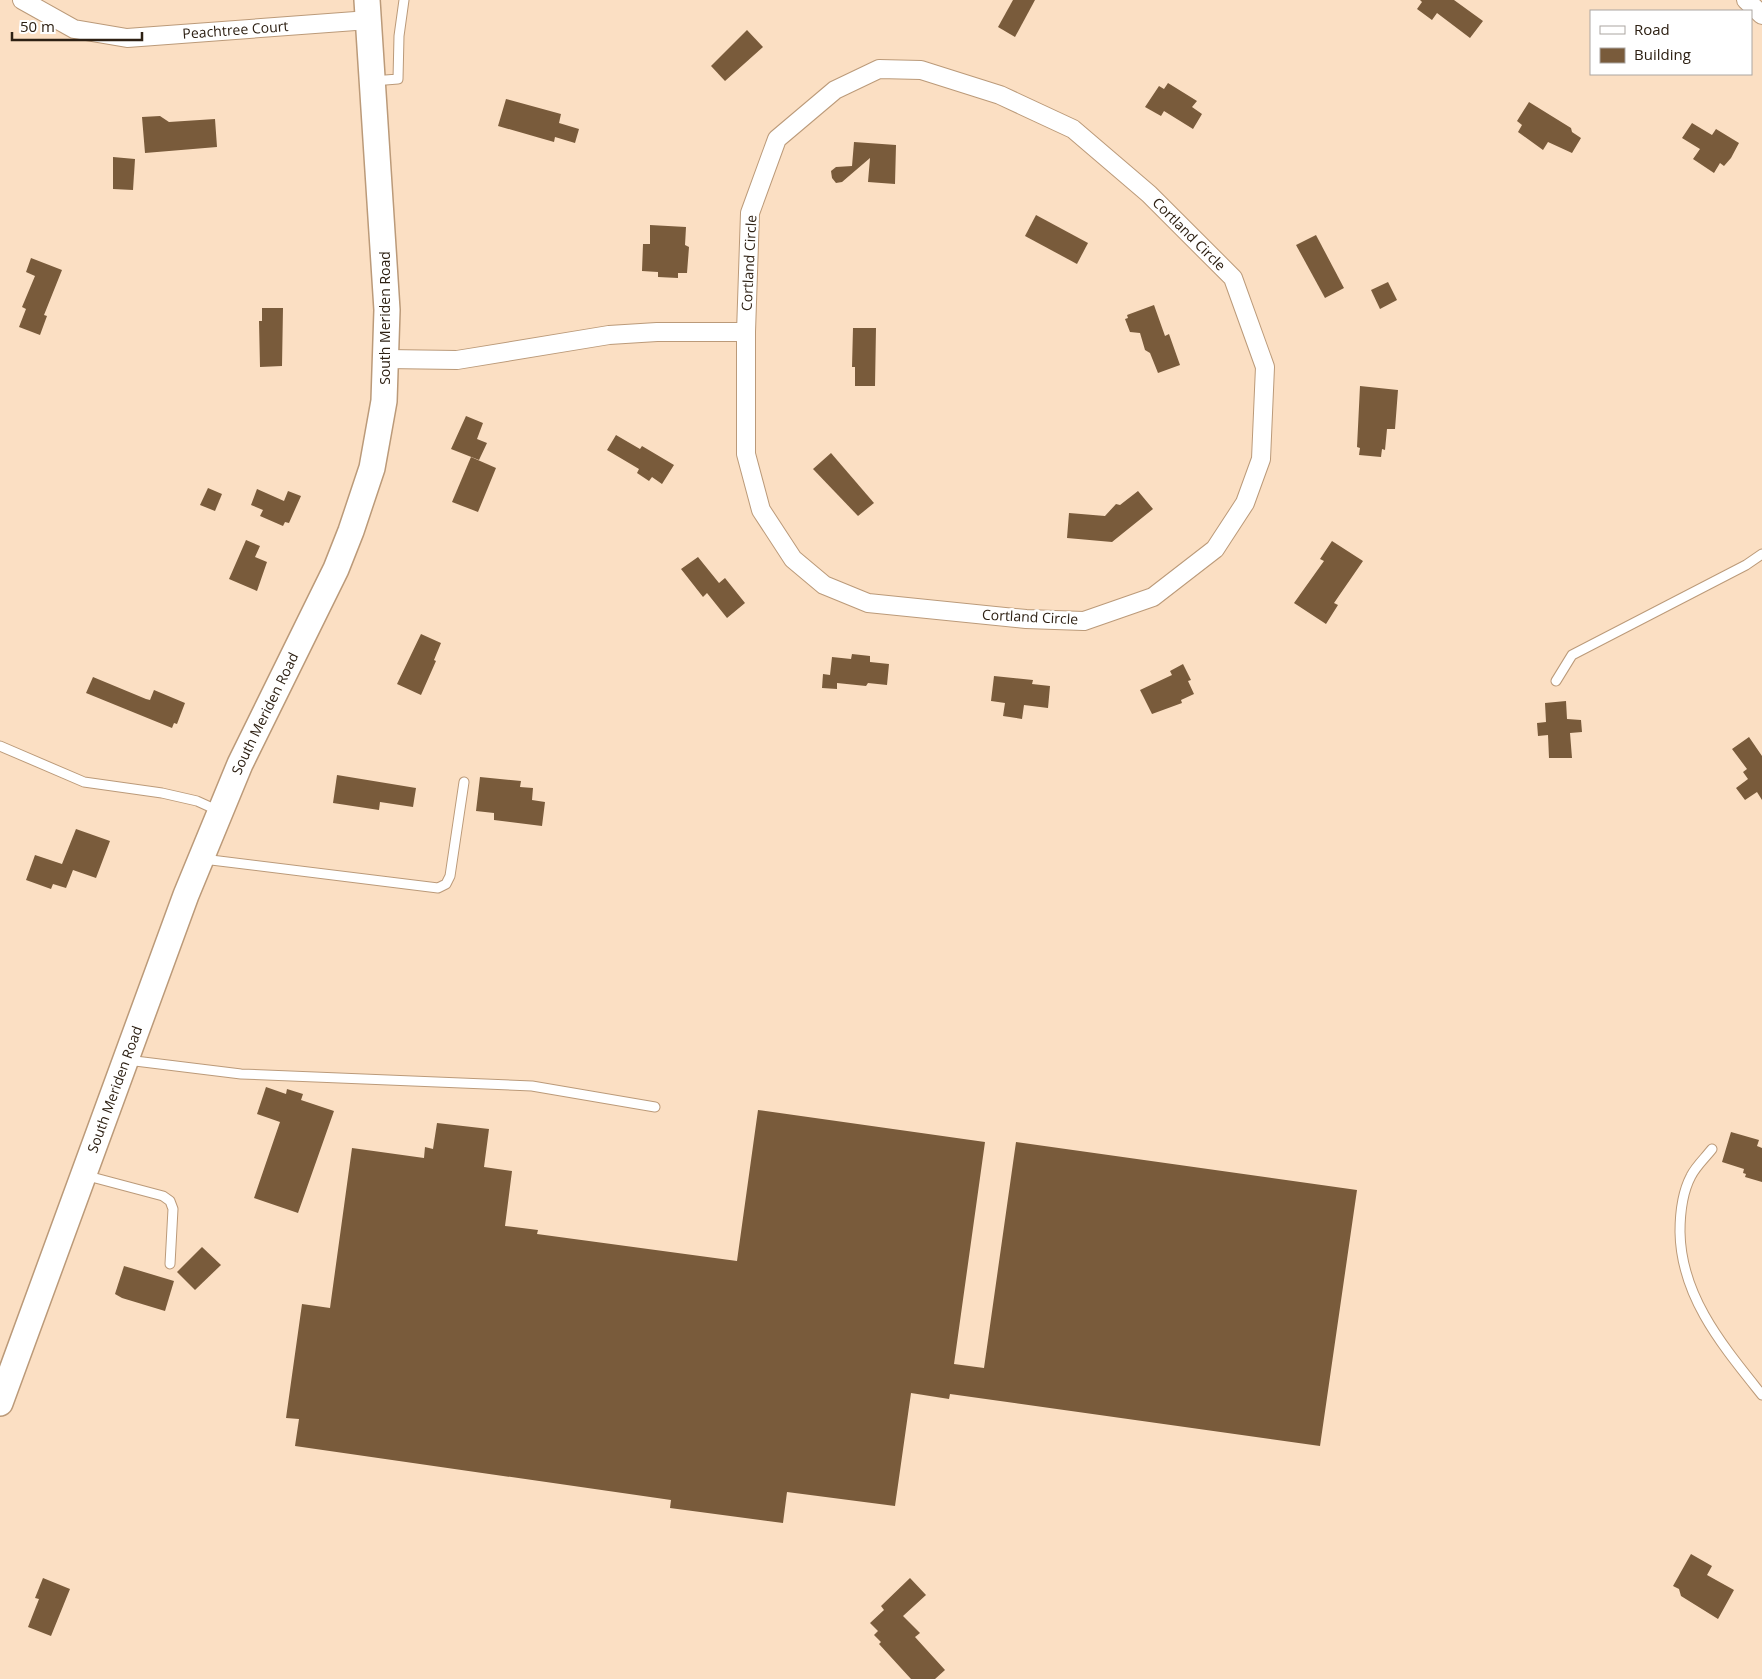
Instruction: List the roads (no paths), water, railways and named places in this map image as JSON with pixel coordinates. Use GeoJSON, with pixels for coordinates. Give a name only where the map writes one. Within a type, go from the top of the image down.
{"type":"FeatureCollection","features":[{"type":"Feature","properties":{"kind":"main road","name":"South Meriden Road"},"geometry":{"type":"LineString","coordinates":[[0,1403],[124,1060],[201,858],[220,811],[280,681],[336,569],[352,531],[372,468],[384,401],[387,359],[385,246],[368,10]]}},
{"type":"Feature","properties":{"kind":"street","name":"Peachtree Court"},"geometry":{"type":"LineString","coordinates":[[22,0],[74,29],[127,38],[368,10]]}},
{"type":"Feature","properties":{"kind":"street"},"geometry":{"type":"LineString","coordinates":[[1746,0],[1762,15]]}},
{"type":"Feature","properties":{"kind":"street","name":"Cortland Circle"},"geometry":{"type":"LineString","coordinates":[[879,69],[921,70],[1000,95],[1072,129],[1150,194],[1233,278],[1265,367],[1261,459],[1245,503],[1215,549],[1153,597],[1084,620],[1026,619],[868,603],[824,585],[793,559],[761,510],[746,454],[746,332],[750,213],[777,139],[835,90],[879,69]]}},
{"type":"Feature","properties":{"kind":"street"},"geometry":{"type":"LineString","coordinates":[[387,359],[457,360],[609,335],[657,332],[746,332]]}},
{"type":"Feature","properties":{"kind":"lane"},"geometry":{"type":"LineString","coordinates":[[373,82],[398,80],[399,36],[404,0]]}},
{"type":"Feature","properties":{"kind":"lane"},"geometry":{"type":"LineString","coordinates":[[1556,681],[1572,656],[1746,565],[1762,554]]}},
{"type":"Feature","properties":{"kind":"lane"},"geometry":{"type":"LineString","coordinates":[[0,746],[84,782],[162,793],[197,802],[220,811]]}},
{"type":"Feature","properties":{"kind":"lane"},"geometry":{"type":"LineString","coordinates":[[201,858],[438,888],[446,884],[450,876],[464,782]]}},
{"type":"Feature","properties":{"kind":"lane"},"geometry":{"type":"LineString","coordinates":[[124,1060],[241,1074],[532,1086],[655,1107]]}},
{"type":"Feature","properties":{"kind":"lane"},"geometry":{"type":"LineString","coordinates":[[1712,1149],[1691,1175],[1683,1196],[1680,1222],[1680,1251],[1694,1298],[1718,1340],[1762,1395]]}},
{"type":"Feature","properties":{"kind":"lane"},"geometry":{"type":"LineString","coordinates":[[84,1175],[163,1196],[170,1202],[173,1209],[170,1264]]}}]}
